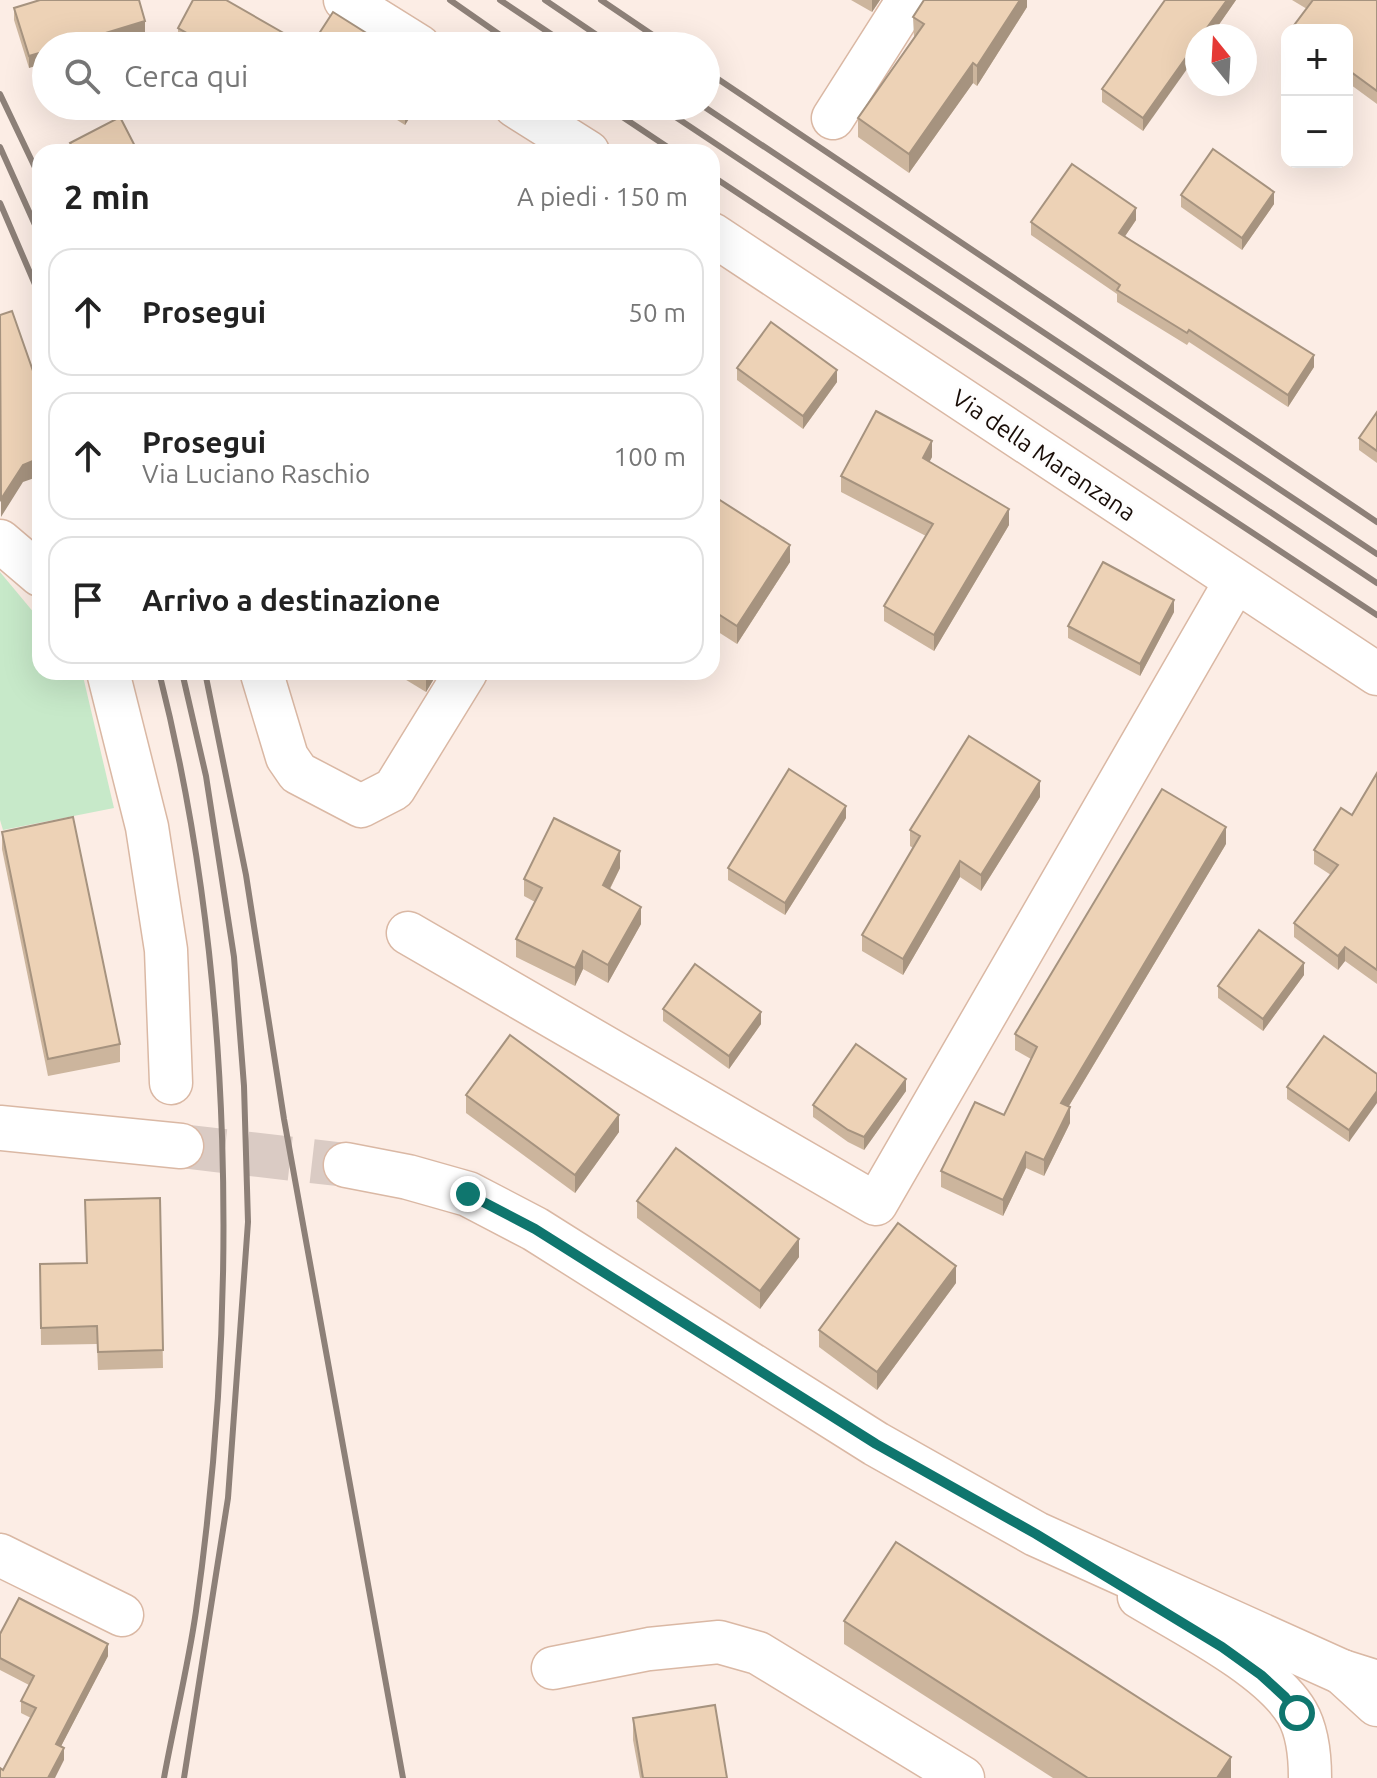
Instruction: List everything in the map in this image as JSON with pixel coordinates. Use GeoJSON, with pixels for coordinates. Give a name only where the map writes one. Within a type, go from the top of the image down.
{"type":"FeatureCollection","features":[{"type":"Feature","properties":{"kind":"street"},"geometry":{"type":"LineString","coordinates":[[345,0],[396,32]]}},
{"type":"Feature","properties":{"kind":"street"},"geometry":{"type":"LineString","coordinates":[[833,118],[908,0]]}},
{"type":"Feature","properties":{"kind":"street"},"geometry":{"type":"LineString","coordinates":[[537,120],[575,144]]}},
{"type":"Feature","properties":{"kind":"street","name":"Via della Maranzana"},"geometry":{"type":"LineString","coordinates":[[720,250],[1377,674]]}},
{"type":"Feature","properties":{"kind":"street"},"geometry":{"type":"LineString","coordinates":[[0,541],[32,568]]}},
{"type":"Feature","properties":{"kind":"street"},"geometry":{"type":"LineString","coordinates":[[408,933],[876,1204],[1235,582]]}},
{"type":"Feature","properties":{"kind":"street"},"geometry":{"type":"LineString","coordinates":[[110,680],[147,827],[166,950],[171,1083]]}},
{"type":"Feature","properties":{"kind":"street"},"geometry":{"type":"LineString","coordinates":[[264,680],[287,757],[298,773],[361,806],[394,789],[461,680]]}},
{"type":"Feature","properties":{"kind":"street"},"geometry":{"type":"LineString","coordinates":[[0,1128],[181,1146]]}},
{"type":"Feature","properties":{"kind":"street"},"geometry":{"type":"LineString","coordinates":[[346,1165],[408,1177],[468,1194],[535,1229],[876,1444],[1036,1534],[1222,1647],[1261,1675],[1297,1713],[1306,1735],[1310,1778]]}},
{"type":"Feature","properties":{"kind":"street"},"geometry":{"type":"LineString","coordinates":[[1036,1534],[1360,1677],[1377,1704]]}},
{"type":"Feature","properties":{"kind":"street"},"geometry":{"type":"LineString","coordinates":[[0,1555],[122,1615]]}},
{"type":"Feature","properties":{"kind":"street"},"geometry":{"type":"LineString","coordinates":[[553,1668],[649,1649],[719,1642],[758,1653],[963,1778]]}},
{"type":"Feature","properties":{"kind":"green space"},"geometry":{"type":"Polygon","coordinates":[[[0,572],[32,610],[32,680],[84,680],[114,808],[3,830],[0,820],[0,572]]]}},
{"type":"Feature","properties":{"kind":"building"},"geometry":{"type":"Polygon","coordinates":[[[40,0],[139,0],[145,21],[109,32],[32,32],[32,55],[29,56],[14,8],[40,0]]]}},
{"type":"Feature","properties":{"kind":"building"},"geometry":{"type":"Polygon","coordinates":[[[193,0],[226,0],[282,32],[185,32],[178,28],[193,0]]]}},
{"type":"Feature","properties":{"kind":"building"},"geometry":{"type":"Polygon","coordinates":[[[924,0],[1020,0],[977,66],[973,63],[909,154],[858,118],[924,24],[913,17],[924,0]]]}},
{"type":"Feature","properties":{"kind":"building"},"geometry":{"type":"Polygon","coordinates":[[[1165,0],[1227,0],[1210,24],[1185,24],[1185,59],[1143,118],[1102,89],[1165,0]]]}},
{"type":"Feature","properties":{"kind":"building"},"geometry":{"type":"Polygon","coordinates":[[[1313,0],[1377,0],[1377,91],[1353,73],[1353,24],[1295,24],[1313,0]]]}},
{"type":"Feature","properties":{"kind":"building"},"geometry":{"type":"Polygon","coordinates":[[[333,12],[365,32],[320,32],[333,12]]]}},
{"type":"Feature","properties":{"kind":"building"},"geometry":{"type":"Polygon","coordinates":[[[114,120],[122,120],[134,144],[71,144],[114,120]]]}},
{"type":"Feature","properties":{"kind":"building"},"geometry":{"type":"Polygon","coordinates":[[[1213,149],[1274,192],[1242,238],[1181,195],[1213,149]]]}},
{"type":"Feature","properties":{"kind":"building"},"geometry":{"type":"Polygon","coordinates":[[[1072,164],[1136,208],[1119,233],[1314,355],[1288,395],[1189,330],[1187,333],[1117,290],[1120,285],[1031,222],[1072,164]]]}},
{"type":"Feature","properties":{"kind":"building"},"geometry":{"type":"Polygon","coordinates":[[[12,311],[32,368],[32,461],[23,465],[1,499],[0,315],[12,311]]]}},
{"type":"Feature","properties":{"kind":"building"},"geometry":{"type":"Polygon","coordinates":[[[771,322],[837,370],[803,416],[737,368],[771,322]]]}},
{"type":"Feature","properties":{"kind":"building"},"geometry":{"type":"Polygon","coordinates":[[[876,411],[932,441],[923,458],[1009,509],[934,635],[884,606],[933,524],[841,476],[876,411]]]}},
{"type":"Feature","properties":{"kind":"building"},"geometry":{"type":"Polygon","coordinates":[[[1377,412],[1377,451],[1359,438],[1377,412]]]}},
{"type":"Feature","properties":{"kind":"building"},"geometry":{"type":"Polygon","coordinates":[[[720,500],[790,545],[737,626],[720,615],[720,500]]]}},
{"type":"Feature","properties":{"kind":"building"},"geometry":{"type":"Polygon","coordinates":[[[1103,562],[1174,600],[1140,664],[1068,626],[1103,562]]]}},
{"type":"Feature","properties":{"kind":"building"},"geometry":{"type":"Polygon","coordinates":[[[969,736],[1040,781],[981,875],[960,861],[903,959],[862,935],[920,836],[910,830],[969,736]]]}},
{"type":"Feature","properties":{"kind":"building"},"geometry":{"type":"Polygon","coordinates":[[[789,769],[846,806],[785,903],[728,868],[789,769]]]}},
{"type":"Feature","properties":{"kind":"building"},"geometry":{"type":"Polygon","coordinates":[[[1377,773],[1377,970],[1345,947],[1338,956],[1294,923],[1338,865],[1314,850],[1341,808],[1352,815],[1377,773]]]}},
{"type":"Feature","properties":{"kind":"building"},"geometry":{"type":"Polygon","coordinates":[[[1162,789],[1226,827],[1061,1103],[1070,1107],[1044,1160],[1026,1152],[1003,1200],[941,1171],[975,1102],[1004,1115],[1037,1047],[1015,1034],[1162,789]]]}},
{"type":"Feature","properties":{"kind":"building"},"geometry":{"type":"Polygon","coordinates":[[[73,817],[120,1044],[48,1059],[2,832],[73,817]]]}},
{"type":"Feature","properties":{"kind":"building"},"geometry":{"type":"Polygon","coordinates":[[[554,818],[620,851],[603,885],[641,907],[608,965],[583,951],[575,968],[516,939],[542,888],[524,879],[554,818]]]}},
{"type":"Feature","properties":{"kind":"building"},"geometry":{"type":"Polygon","coordinates":[[[1259,930],[1304,963],[1263,1019],[1218,986],[1259,930]]]}},
{"type":"Feature","properties":{"kind":"building"},"geometry":{"type":"Polygon","coordinates":[[[695,964],[761,1012],[729,1056],[663,1009],[695,964]]]}},
{"type":"Feature","properties":{"kind":"building"},"geometry":{"type":"Polygon","coordinates":[[[510,1035],[619,1115],[575,1175],[466,1095],[510,1035]]]}},
{"type":"Feature","properties":{"kind":"building"},"geometry":{"type":"Polygon","coordinates":[[[1324,1036],[1377,1074],[1377,1091],[1349,1130],[1287,1087],[1324,1036]]]}},
{"type":"Feature","properties":{"kind":"building"},"geometry":{"type":"Polygon","coordinates":[[[856,1044],[906,1079],[864,1137],[848,1130],[813,1105],[856,1044]]]}},
{"type":"Feature","properties":{"kind":"building"},"geometry":{"type":"Polygon","coordinates":[[[676,1148],[799,1239],[760,1291],[637,1201],[676,1148]]]}},
{"type":"Feature","properties":{"kind":"building"},"geometry":{"type":"Polygon","coordinates":[[[160,1198],[163,1350],[98,1352],[97,1326],[41,1328],[40,1264],[87,1263],[85,1200],[160,1198]]]}},
{"type":"Feature","properties":{"kind":"building"},"geometry":{"type":"Polygon","coordinates":[[[898,1223],[956,1266],[877,1372],[819,1330],[898,1223]]]}},
{"type":"Feature","properties":{"kind":"building"},"geometry":{"type":"Polygon","coordinates":[[[896,1542],[1231,1757],[1217,1778],[1088,1778],[844,1621],[896,1542]]]}},
{"type":"Feature","properties":{"kind":"building"},"geometry":{"type":"Polygon","coordinates":[[[19,1598],[108,1644],[56,1744],[64,1748],[48,1778],[0,1778],[0,1768],[3,1770],[36,1708],[21,1701],[34,1676],[0,1658],[0,1634],[19,1598]]]}},
{"type":"Feature","properties":{"kind":"building"},"geometry":{"type":"Polygon","coordinates":[[[715,1705],[727,1778],[643,1778],[633,1718],[715,1705]]]}},
{"type":"Feature","properties":{"kind":"tunnel"},"geometry":{"type":"LineString","coordinates":[[181,1146],[346,1165]]}},
{"type":"Feature","properties":{"kind":"railway"},"geometry":{"type":"LineString","coordinates":[[450,0],[496,32]]}},
{"type":"Feature","properties":{"kind":"railway"},"geometry":{"type":"LineString","coordinates":[[500,0],[548,32]]}},
{"type":"Feature","properties":{"kind":"railway"},"geometry":{"type":"LineString","coordinates":[[545,0],[592,32]]}},
{"type":"Feature","properties":{"kind":"railway"},"geometry":{"type":"LineString","coordinates":[[601,0],[648,32]]}},
{"type":"Feature","properties":{"kind":"railway"},"geometry":{"type":"LineString","coordinates":[[720,80],[1377,522]]}},
{"type":"Feature","properties":{"kind":"railway"},"geometry":{"type":"LineString","coordinates":[[0,94],[32,161]]}},
{"type":"Feature","properties":{"kind":"railway"},"geometry":{"type":"LineString","coordinates":[[720,117],[1377,554]]}},
{"type":"Feature","properties":{"kind":"railway"},"geometry":{"type":"LineString","coordinates":[[627,120],[663,144]]}},
{"type":"Feature","properties":{"kind":"railway"},"geometry":{"type":"LineString","coordinates":[[680,120],[716,144]]}},
{"type":"Feature","properties":{"kind":"railway"},"geometry":{"type":"LineString","coordinates":[[0,147],[32,218]]}},
{"type":"Feature","properties":{"kind":"railway"},"geometry":{"type":"LineString","coordinates":[[720,147],[1377,583]]}},
{"type":"Feature","properties":{"kind":"railway"},"geometry":{"type":"LineString","coordinates":[[720,181],[1377,615]]}},
{"type":"Feature","properties":{"kind":"railway"},"geometry":{"type":"LineString","coordinates":[[0,203],[32,277]]}},
{"type":"Feature","properties":{"kind":"railway"},"geometry":{"type":"LineString","coordinates":[[161,680],[184,786],[203,902],[215,1021],[222,1140],[223,1259],[219,1378],[210,1495],[193,1632],[164,1778]]}},
{"type":"Feature","properties":{"kind":"railway"},"geometry":{"type":"LineString","coordinates":[[184,680],[206,776],[234,957],[244,1086],[248,1222],[228,1498],[184,1778]]}},
{"type":"Feature","properties":{"kind":"railway"},"geometry":{"type":"LineString","coordinates":[[207,680],[246,875],[284,1119],[403,1778]]}},
{"type":"Feature","properties":{"kind":"route"},"geometry":{"type":"LineString","coordinates":[[468,1194],[535,1229],[876,1444],[1036,1534],[1222,1647],[1261,1675],[1297,1713]]}}]}
